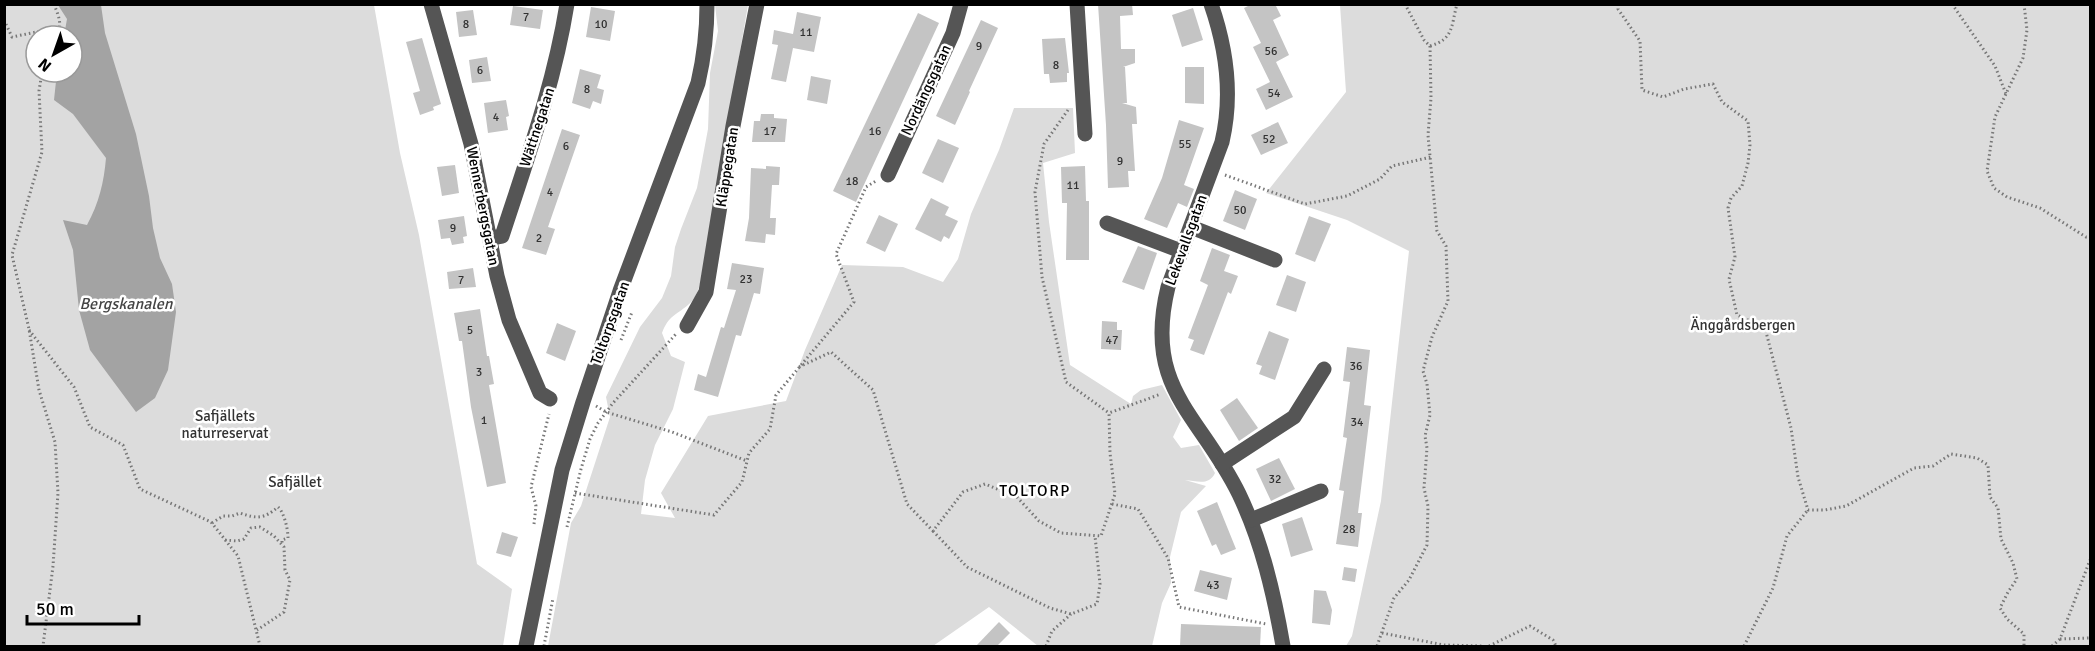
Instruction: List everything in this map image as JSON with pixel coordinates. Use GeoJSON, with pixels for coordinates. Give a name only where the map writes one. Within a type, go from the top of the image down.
{"type":"FeatureCollection","features":[{"type":"Feature","properties":{"kind":"street","name":"Wennerbergsgatan"},"geometry":{"type":"LineString","coordinates":[[431,4],[471,144],[497,276],[509,320],[540,393],[550,399]]}},
{"type":"Feature","properties":{"kind":"street","name":"Wättnegatan"},"geometry":{"type":"LineString","coordinates":[[491,238],[502,236],[547,99],[560,50],[567,4]]}},
{"type":"Feature","properties":{"kind":"street","name":"Toltorpsgatan"},"geometry":{"type":"LineString","coordinates":[[526,646],[562,470],[611,317],[698,83],[704,58],[707,4]]}},
{"type":"Feature","properties":{"kind":"street","name":"Kläppegatan"},"geometry":{"type":"LineString","coordinates":[[687,326],[706,292],[733,126],[757,4]]}},
{"type":"Feature","properties":{"kind":"street","name":"Nordängsgatan"},"geometry":{"type":"LineString","coordinates":[[888,175],[953,33],[961,4]]}},
{"type":"Feature","properties":{"kind":"street"},"geometry":{"type":"LineString","coordinates":[[1077,4],[1084,134]]}},
{"type":"Feature","properties":{"kind":"street","name":"Lekevallsgatan"},"geometry":{"type":"LineString","coordinates":[[1211,4],[1222,43],[1229,95],[1228,119],[1212,170],[1168,287],[1161,329],[1163,352],[1174,391],[1222,464],[1251,520],[1266,565],[1283,646]]}},
{"type":"Feature","properties":{"kind":"street"},"geometry":{"type":"LineString","coordinates":[[1107,223],[1181,251]]}},
{"type":"Feature","properties":{"kind":"street"},"geometry":{"type":"LineString","coordinates":[[1191,227],[1275,260]]}},
{"type":"Feature","properties":{"kind":"street"},"geometry":{"type":"LineString","coordinates":[[1222,464],[1294,417],[1324,369]]}},
{"type":"Feature","properties":{"kind":"street"},"geometry":{"type":"LineString","coordinates":[[1251,520],[1321,491]]}},
{"type":"Feature","properties":{"kind":"path"},"geometry":{"type":"LineString","coordinates":[[54,4],[60,24]]}},
{"type":"Feature","properties":{"kind":"path"},"geometry":{"type":"LineString","coordinates":[[1377,646],[1394,598],[1409,580],[1427,545],[1428,506],[1424,488],[1427,448],[1425,436],[1430,416],[1423,371],[1432,338],[1448,301],[1446,246],[1437,231],[1428,135],[1431,98],[1430,46],[1424,40],[1405,4]]}},
{"type":"Feature","properties":{"kind":"path"},"geometry":{"type":"LineString","coordinates":[[1430,46],[1443,42],[1451,32],[1457,4]]}},
{"type":"Feature","properties":{"kind":"path"},"geometry":{"type":"LineString","coordinates":[[1618,4],[1618,9],[1640,40],[1642,90],[1663,97],[1684,89],[1713,84],[1722,102],[1748,121],[1750,145],[1748,163],[1742,186],[1731,198],[1728,208],[1735,257],[1729,279],[1737,315],[1765,328],[1791,428],[1798,477],[1808,510]]}},
{"type":"Feature","properties":{"kind":"path"},"geometry":{"type":"LineString","coordinates":[[1952,4],[1995,66],[2006,94]]}},
{"type":"Feature","properties":{"kind":"path"},"geometry":{"type":"LineString","coordinates":[[2024,4],[2027,30],[2024,58],[1995,117],[1987,171],[1994,188],[2007,196],[2040,208],[2086,237],[2091,237]]}},
{"type":"Feature","properties":{"kind":"path"},"geometry":{"type":"LineString","coordinates":[[4,20],[12,38],[24,35]]}},
{"type":"Feature","properties":{"kind":"path"},"geometry":{"type":"LineString","coordinates":[[40,84],[42,152],[12,255],[29,329],[39,390],[56,442],[58,493],[53,566],[43,646]]}},
{"type":"Feature","properties":{"kind":"path"},"geometry":{"type":"LineString","coordinates":[[1082,90],[1044,144],[1035,192],[1042,277],[1066,382],[1109,413]]}},
{"type":"Feature","properties":{"kind":"path"},"geometry":{"type":"LineString","coordinates":[[1212,170],[1305,204],[1347,196],[1380,179],[1392,166],[1431,157]]}},
{"type":"Feature","properties":{"kind":"path"},"geometry":{"type":"LineString","coordinates":[[575,493],[714,515],[742,482],[749,453],[770,429],[776,395],[854,302],[836,254],[866,187],[888,175]]}},
{"type":"Feature","properties":{"kind":"path"},"geometry":{"type":"LineString","coordinates":[[566,532],[590,439],[598,423],[669,340],[687,326]]}},
{"type":"Feature","properties":{"kind":"path"},"geometry":{"type":"LineString","coordinates":[[29,329],[74,387],[90,427],[123,445],[140,489],[212,523],[238,556],[260,646]]}},
{"type":"Feature","properties":{"kind":"path"},"geometry":{"type":"LineString","coordinates":[[800,367],[831,352],[873,390],[907,504],[967,567],[1050,608],[1071,614]]}},
{"type":"Feature","properties":{"kind":"path"},"geometry":{"type":"LineString","coordinates":[[1109,413],[1174,391]]}},
{"type":"Feature","properties":{"kind":"path"},"geometry":{"type":"LineString","coordinates":[[534,531],[536,506],[531,487],[549,418],[550,399]]}},
{"type":"Feature","properties":{"kind":"path"},"geometry":{"type":"LineString","coordinates":[[606,412],[672,432],[747,461]]}},
{"type":"Feature","properties":{"kind":"path"},"geometry":{"type":"LineString","coordinates":[[933,531],[963,492],[985,484],[1017,497],[1040,521],[1061,533],[1101,536],[1115,494],[1110,453],[1109,413]]}},
{"type":"Feature","properties":{"kind":"path"},"geometry":{"type":"LineString","coordinates":[[1808,510],[1846,506],[1914,468],[1933,466],[1951,454],[1977,458],[1988,465],[1990,497],[1998,508],[2001,539],[2013,563],[2017,579],[2000,608],[2007,619],[2024,634],[2024,646]]}},
{"type":"Feature","properties":{"kind":"path"},"geometry":{"type":"LineString","coordinates":[[1112,504],[1138,509],[1168,558],[1179,607],[1279,626]]}},
{"type":"Feature","properties":{"kind":"path"},"geometry":{"type":"LineString","coordinates":[[212,523],[223,516],[240,513],[254,518],[269,515],[278,507],[283,511],[288,532],[288,538],[282,540],[282,545]]}},
{"type":"Feature","properties":{"kind":"path"},"geometry":{"type":"LineString","coordinates":[[1744,646],[1773,588],[1787,536],[1808,510]]}},
{"type":"Feature","properties":{"kind":"path"},"geometry":{"type":"LineString","coordinates":[[225,540],[244,539],[251,528],[260,527],[274,536],[282,545],[285,554],[285,570],[290,580],[284,612],[257,630]]}},
{"type":"Feature","properties":{"kind":"path"},"geometry":{"type":"LineString","coordinates":[[1047,646],[1052,631],[1071,614],[1097,604],[1100,584],[1095,536]]}},
{"type":"Feature","properties":{"kind":"path"},"geometry":{"type":"LineString","coordinates":[[2052,646],[2060,639],[2091,560]]}},
{"type":"Feature","properties":{"kind":"path"},"geometry":{"type":"LineString","coordinates":[[544,646],[553,595]]}},
{"type":"Feature","properties":{"kind":"path"},"geometry":{"type":"LineString","coordinates":[[1489,646],[1530,626],[1553,640],[1556,646]]}},
{"type":"Feature","properties":{"kind":"path"},"geometry":{"type":"LineString","coordinates":[[1382,633],[1444,645],[1482,646]]}},
{"type":"Feature","properties":{"kind":"path"},"geometry":{"type":"LineString","coordinates":[[2060,639],[2091,638]]}},
{"type":"Feature","properties":{"kind":"green space","name":"Safjället"},"geometry":{"type":"Polygon","coordinates":[[[4,5],[374,5],[400,153],[419,235],[477,564],[512,589],[503,646],[5,646],[4,5]]]}},
{"type":"Feature","properties":{"kind":"green space"},"geometry":{"type":"Polygon","coordinates":[[[715,5],[748,5],[701,279],[693,300],[670,319],[662,333],[671,356],[685,362],[673,409],[655,445],[645,480],[641,514],[675,518],[661,493],[708,416],[786,401],[805,350],[842,265],[903,267],[943,282],[958,259],[971,214],[999,150],[1014,108],[1073,108],[1075,153],[1043,163],[1049,222],[1070,365],[1131,404],[1133,396],[1141,390],[1162,385],[1181,420],[1173,437],[1181,448],[1199,445],[1215,473],[1206,481],[1185,480],[1206,486],[1181,512],[1170,557],[1171,583],[1162,603],[1152,646],[1038,646],[989,607],[933,646],[548,646],[571,523],[581,506],[610,417],[606,397],[640,327],[662,298],[671,276],[675,247],[697,188],[708,129],[710,73],[718,31],[715,5]]]}},
{"type":"Feature","properties":{"kind":"green space","name":"Änggårdsbergen"},"geometry":{"type":"Polygon","coordinates":[[[1340,5],[2090,5],[2090,646],[1346,646],[1352,636],[1381,501],[1409,251],[1347,220],[1266,193],[1346,92],[1340,5]]]}},
{"type":"Feature","properties":{"kind":"water","name":"Bergskanalen"},"geometry":{"type":"Polygon","coordinates":[[[58,5],[101,5],[105,33],[136,134],[160,258],[172,284],[176,312],[168,370],[155,398],[136,412],[90,350],[79,310],[73,250],[63,220],[87,225],[100,192],[106,158],[73,114],[54,100],[56,84],[84,84],[84,24],[66,24],[67,19],[58,5]]]}},
{"type":"Feature","properties":{"kind":"building"},"geometry":{"type":"Polygon","coordinates":[[[1098,4],[1132,4],[1133,15],[1120,16],[1121,49],[1135,49],[1135,63],[1123,67],[1125,67],[1127,103],[1122,103],[1136,107],[1137,124],[1132,124],[1135,171],[1128,171],[1129,187],[1108,188],[1098,4]]]}},
{"type":"Feature","properties":{"kind":"building"},"geometry":{"type":"Polygon","coordinates":[[[1252,4],[1275,4],[1281,16],[1273,20],[1289,55],[1276,62],[1293,97],[1266,110],[1256,89],[1270,82],[1253,47],[1261,43],[1244,8],[1252,4]]]}},
{"type":"Feature","properties":{"kind":"building"},"geometry":{"type":"Polygon","coordinates":[[[513,6],[543,10],[540,29],[510,25],[513,6]]]}},
{"type":"Feature","properties":{"kind":"building"},"geometry":{"type":"Polygon","coordinates":[[[591,7],[615,11],[610,41],[586,37],[591,7]]]}},
{"type":"Feature","properties":{"kind":"building"},"geometry":{"type":"Polygon","coordinates":[[[1193,8],[1203,40],[1182,47],[1172,15],[1193,8]]]}},
{"type":"Feature","properties":{"kind":"building"},"geometry":{"type":"Polygon","coordinates":[[[473,10],[477,35],[459,37],[456,12],[473,10]]]}},
{"type":"Feature","properties":{"kind":"building"},"geometry":{"type":"Polygon","coordinates":[[[797,12],[821,17],[814,52],[793,48],[786,82],[771,79],[778,45],[772,44],[774,30],[793,34],[797,12]]]}},
{"type":"Feature","properties":{"kind":"building"},"geometry":{"type":"Polygon","coordinates":[[[918,13],[939,23],[856,202],[833,191],[918,13]]]}},
{"type":"Feature","properties":{"kind":"building"},"geometry":{"type":"Polygon","coordinates":[[[981,20],[998,28],[955,125],[936,116],[981,20]]]}},
{"type":"Feature","properties":{"kind":"building"},"geometry":{"type":"Polygon","coordinates":[[[422,38],[441,104],[433,107],[434,110],[420,115],[413,93],[420,91],[406,42],[422,38]]]}},
{"type":"Feature","properties":{"kind":"building"},"geometry":{"type":"Polygon","coordinates":[[[1065,38],[1069,73],[1067,73],[1067,82],[1050,83],[1049,74],[1044,74],[1042,39],[1065,38]]]}},
{"type":"Feature","properties":{"kind":"building"},"geometry":{"type":"Polygon","coordinates":[[[487,57],[491,81],[472,83],[469,60],[487,57]]]}},
{"type":"Feature","properties":{"kind":"building"},"geometry":{"type":"Polygon","coordinates":[[[1185,67],[1204,67],[1204,104],[1185,103],[1185,67]]]}},
{"type":"Feature","properties":{"kind":"building"},"geometry":{"type":"Polygon","coordinates":[[[580,69],[601,75],[597,88],[604,90],[601,104],[593,101],[590,109],[572,103],[580,69]]]}},
{"type":"Feature","properties":{"kind":"building"},"geometry":{"type":"Polygon","coordinates":[[[811,76],[831,80],[827,104],[807,100],[811,76]]]}},
{"type":"Feature","properties":{"kind":"building"},"geometry":{"type":"Polygon","coordinates":[[[506,100],[509,116],[506,117],[508,130],[488,133],[484,103],[506,100]]]}},
{"type":"Feature","properties":{"kind":"building"},"geometry":{"type":"Polygon","coordinates":[[[761,114],[774,114],[774,118],[787,119],[785,142],[752,142],[754,121],[760,121],[761,114]]]}},
{"type":"Feature","properties":{"kind":"building"},"geometry":{"type":"Polygon","coordinates":[[[1179,120],[1204,128],[1184,185],[1194,189],[1187,207],[1178,203],[1167,228],[1144,219],[1162,178],[1179,120]]]}},
{"type":"Feature","properties":{"kind":"building"},"geometry":{"type":"Polygon","coordinates":[[[1278,122],[1288,143],[1261,155],[1251,135],[1278,122]]]}},
{"type":"Feature","properties":{"kind":"building"},"geometry":{"type":"Polygon","coordinates":[[[562,129],[580,135],[548,227],[555,229],[546,255],[522,248],[562,129]]]}},
{"type":"Feature","properties":{"kind":"building"},"geometry":{"type":"Polygon","coordinates":[[[938,139],[959,148],[943,183],[922,173],[938,139]]]}},
{"type":"Feature","properties":{"kind":"building"},"geometry":{"type":"Polygon","coordinates":[[[455,165],[459,193],[442,196],[437,167],[455,165]]]}},
{"type":"Feature","properties":{"kind":"building"},"geometry":{"type":"Polygon","coordinates":[[[766,166],[780,167],[779,185],[772,185],[770,218],[776,218],[775,235],[766,234],[765,243],[745,241],[749,218],[751,168],[766,169],[766,166]]]}},
{"type":"Feature","properties":{"kind":"building"},"geometry":{"type":"Polygon","coordinates":[[[1085,166],[1086,201],[1089,201],[1089,260],[1066,260],[1067,203],[1062,203],[1061,167],[1085,166]]]}},
{"type":"Feature","properties":{"kind":"building"},"geometry":{"type":"Polygon","coordinates":[[[1235,190],[1257,199],[1245,230],[1223,221],[1235,190]]]}},
{"type":"Feature","properties":{"kind":"building"},"geometry":{"type":"Polygon","coordinates":[[[931,198],[949,207],[945,215],[958,221],[949,239],[944,236],[941,242],[915,229],[931,198]]]}},
{"type":"Feature","properties":{"kind":"building"},"geometry":{"type":"Polygon","coordinates":[[[879,215],[898,224],[885,252],[866,243],[879,215]]]}},
{"type":"Feature","properties":{"kind":"building"},"geometry":{"type":"Polygon","coordinates":[[[464,216],[467,236],[463,237],[464,243],[452,245],[450,238],[441,239],[438,220],[464,216]]]}},
{"type":"Feature","properties":{"kind":"building"},"geometry":{"type":"Polygon","coordinates":[[[1309,216],[1331,224],[1315,262],[1295,254],[1309,216]]]}},
{"type":"Feature","properties":{"kind":"building"},"geometry":{"type":"Polygon","coordinates":[[[1138,246],[1157,253],[1144,290],[1122,282],[1138,246]]]}},
{"type":"Feature","properties":{"kind":"building"},"geometry":{"type":"Polygon","coordinates":[[[1212,248],[1230,255],[1224,271],[1238,276],[1231,294],[1228,292],[1204,355],[1190,350],[1194,340],[1188,338],[1208,285],[1200,281],[1212,248]]]}},
{"type":"Feature","properties":{"kind":"building"},"geometry":{"type":"Polygon","coordinates":[[[732,263],[764,268],[760,294],[754,293],[741,336],[736,335],[718,397],[694,390],[698,374],[706,377],[721,327],[724,328],[736,290],[727,289],[732,263]]]}},
{"type":"Feature","properties":{"kind":"building"},"geometry":{"type":"Polygon","coordinates":[[[473,268],[476,287],[449,289],[447,272],[473,268]]]}},
{"type":"Feature","properties":{"kind":"building"},"geometry":{"type":"Polygon","coordinates":[[[1287,275],[1306,282],[1296,312],[1276,305],[1287,275]]]}},
{"type":"Feature","properties":{"kind":"building"},"geometry":{"type":"Polygon","coordinates":[[[480,309],[494,384],[489,385],[506,483],[487,487],[471,407],[462,341],[459,341],[454,313],[480,309]]]}},
{"type":"Feature","properties":{"kind":"building"},"geometry":{"type":"Polygon","coordinates":[[[1102,321],[1117,322],[1117,330],[1122,330],[1121,350],[1101,349],[1102,321]]]}},
{"type":"Feature","properties":{"kind":"building"},"geometry":{"type":"Polygon","coordinates":[[[557,323],[576,331],[565,361],[546,353],[557,323]]]}},
{"type":"Feature","properties":{"kind":"building"},"geometry":{"type":"Polygon","coordinates":[[[1269,331],[1289,339],[1275,380],[1259,374],[1262,366],[1256,364],[1269,331]]]}},
{"type":"Feature","properties":{"kind":"building"},"geometry":{"type":"Polygon","coordinates":[[[1347,347],[1370,350],[1364,405],[1371,406],[1358,513],[1362,513],[1358,547],[1336,544],[1344,491],[1339,490],[1347,438],[1343,437],[1350,382],[1343,381],[1347,347]]]}},
{"type":"Feature","properties":{"kind":"building"},"geometry":{"type":"Polygon","coordinates":[[[1237,398],[1258,428],[1239,441],[1220,410],[1237,398]]]}},
{"type":"Feature","properties":{"kind":"building"},"geometry":{"type":"Polygon","coordinates":[[[1279,458],[1295,489],[1271,501],[1256,469],[1279,458]]]}},
{"type":"Feature","properties":{"kind":"building"},"geometry":{"type":"Polygon","coordinates":[[[1217,502],[1236,549],[1221,555],[1216,544],[1212,546],[1197,511],[1217,502]]]}},
{"type":"Feature","properties":{"kind":"building"},"geometry":{"type":"Polygon","coordinates":[[[1302,517],[1313,550],[1291,557],[1282,524],[1302,517]]]}},
{"type":"Feature","properties":{"kind":"building"},"geometry":{"type":"Polygon","coordinates":[[[502,532],[518,537],[511,557],[496,553],[502,532]]]}},
{"type":"Feature","properties":{"kind":"building"},"geometry":{"type":"Polygon","coordinates":[[[1344,567],[1357,569],[1355,582],[1342,580],[1344,567]]]}},
{"type":"Feature","properties":{"kind":"building"},"geometry":{"type":"Polygon","coordinates":[[[1200,570],[1232,578],[1227,600],[1194,591],[1200,570]]]}},
{"type":"Feature","properties":{"kind":"building"},"geometry":{"type":"Polygon","coordinates":[[[1314,590],[1326,591],[1332,610],[1330,625],[1312,623],[1314,590]]]}},
{"type":"Feature","properties":{"kind":"building"},"geometry":{"type":"Polygon","coordinates":[[[999,622],[1010,633],[997,646],[976,646],[999,622]]]}},
{"type":"Feature","properties":{"kind":"building"},"geometry":{"type":"Polygon","coordinates":[[[1181,624],[1261,627],[1260,646],[1180,646],[1181,624]]]}},
{"type":"Feature","properties":{"kind":"district","name":"TOLTORP"},"geometry":{"type":"Point","coordinates":[1035,490]}},
{"type":"Feature","properties":{"kind":"park label","name":"Safjällets naturreservat"},"geometry":{"type":"Point","coordinates":[225,424]}}]}
